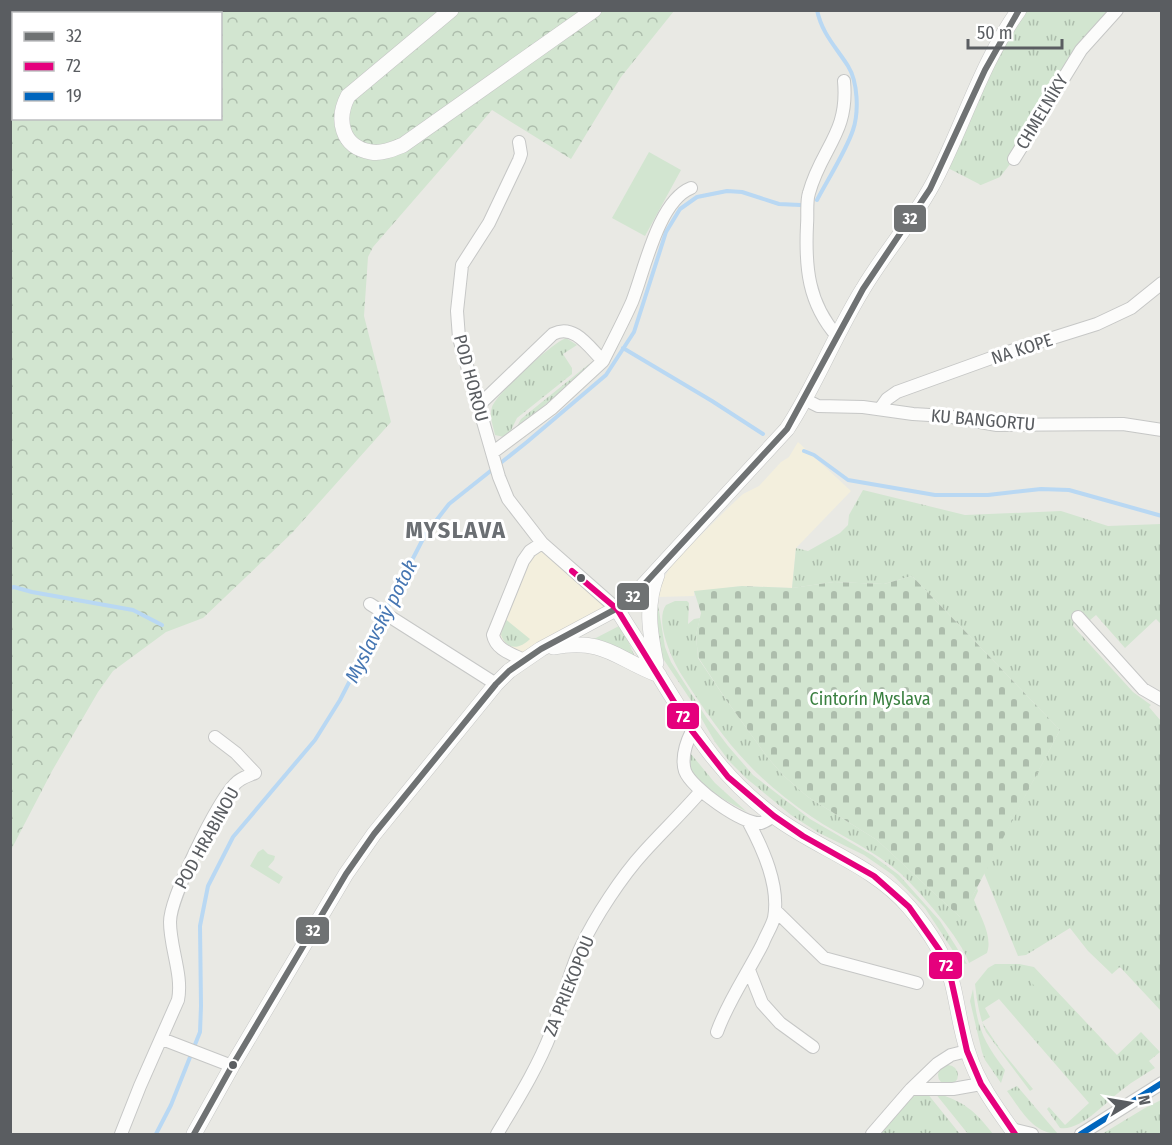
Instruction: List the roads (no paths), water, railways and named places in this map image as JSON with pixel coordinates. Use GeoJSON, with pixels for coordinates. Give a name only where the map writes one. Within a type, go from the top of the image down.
{"type":"FeatureCollection","features":[{"type":"Feature","properties":{"kind":"street"},"geometry":{"type":"LineString","coordinates":[[451,10],[348,96],[342,107],[341,123],[350,141],[357,147],[378,152],[403,145],[594,10]]}},
{"type":"Feature","properties":{"kind":"street","name":"CHMEĽNÍKY"},"geometry":{"type":"LineString","coordinates":[[1014,159],[1081,50],[1117,10]]}},
{"type":"Feature","properties":{"kind":"street"},"geometry":{"type":"LineString","coordinates":[[194,1134],[346,874],[374,834],[496,684],[541,649],[617,609],[640,591],[663,562],[779,439],[806,400],[863,288],[922,203],[938,175],[969,103],[1014,15]]}},
{"type":"Feature","properties":{"kind":"street"},"geometry":{"type":"LineString","coordinates":[[837,336],[825,322],[813,296],[808,273],[808,194],[840,128],[846,97],[844,81]]}},
{"type":"Feature","properties":{"kind":"street","name":"POD HOROU"},"geometry":{"type":"LineString","coordinates":[[519,142],[521,154],[519,160],[489,223],[462,265],[457,323],[463,354],[499,477],[508,500],[542,543],[617,609]]}},
{"type":"Feature","properties":{"kind":"street"},"geometry":{"type":"LineString","coordinates":[[493,456],[551,409],[603,361],[628,310],[653,238],[677,198],[691,188]]}},
{"type":"Feature","properties":{"kind":"street","name":"NA KOPE"},"geometry":{"type":"LineString","coordinates":[[880,409],[886,399],[897,393],[1114,316],[1131,308],[1161,283]]}},
{"type":"Feature","properties":{"kind":"street"},"geometry":{"type":"LineString","coordinates":[[478,406],[559,331],[565,330],[576,334],[603,361]]}},
{"type":"Feature","properties":{"kind":"street","name":"KU BANGORTU"},"geometry":{"type":"LineString","coordinates":[[806,400],[818,406],[880,409],[946,416],[997,425],[1123,424],[1161,430]]}},
{"type":"Feature","properties":{"kind":"street"},"geometry":{"type":"LineString","coordinates":[[524,660],[500,648],[493,635],[522,561],[530,551],[542,543]]}},
{"type":"Feature","properties":{"kind":"street"},"geometry":{"type":"LineString","coordinates":[[659,675],[650,635],[649,615],[650,595],[663,562]]}},
{"type":"Feature","properties":{"kind":"street"},"geometry":{"type":"LineString","coordinates":[[370,604],[496,684]]}},
{"type":"Feature","properties":{"kind":"street"},"geometry":{"type":"LineString","coordinates":[[617,609],[692,731],[728,777],[774,816],[802,836],[874,876],[909,907],[940,951],[951,979],[967,1051],[981,1084],[1013,1132],[1032,1134]]}},
{"type":"Feature","properties":{"kind":"street"},"geometry":{"type":"LineString","coordinates":[[1078,617],[1143,688],[1161,700]]}},
{"type":"Feature","properties":{"kind":"street"},"geometry":{"type":"LineString","coordinates":[[541,649],[571,644],[595,645],[659,675]]}},
{"type":"Feature","properties":{"kind":"street"},"geometry":{"type":"LineString","coordinates":[[692,731],[683,755],[683,762],[686,774],[701,791],[748,821],[762,823],[774,816]]}},
{"type":"Feature","properties":{"kind":"street","name":"POD HRABINOU"},"geometry":{"type":"LineString","coordinates":[[121,1134],[179,994],[170,922],[175,895],[217,812],[233,786],[242,778],[255,772],[215,737]]}},
{"type":"Feature","properties":{"kind":"street","name":"ZA PRIEKOPOU"},"geometry":{"type":"LineString","coordinates":[[497,1134],[524,1088],[550,1035],[567,983],[587,937],[622,880],[644,852],[701,791]]}},
{"type":"Feature","properties":{"kind":"street"},"geometry":{"type":"LineString","coordinates":[[717,1032],[725,1009],[749,970],[774,920],[775,910],[770,871],[758,839],[748,821]]}},
{"type":"Feature","properties":{"kind":"street"},"geometry":{"type":"LineString","coordinates":[[775,910],[824,958],[917,983]]}},
{"type":"Feature","properties":{"kind":"street"},"geometry":{"type":"LineString","coordinates":[[749,970],[762,1004],[780,1023],[813,1047]]}},
{"type":"Feature","properties":{"kind":"street"},"geometry":{"type":"LineString","coordinates":[[162,1039],[232,1066]]}},
{"type":"Feature","properties":{"kind":"street"},"geometry":{"type":"LineString","coordinates":[[872,1134],[911,1089],[943,1059],[967,1051]]}},
{"type":"Feature","properties":{"kind":"street"},"geometry":{"type":"LineString","coordinates":[[1081,1134],[1161,1083]]}},
{"type":"Feature","properties":{"kind":"street"},"geometry":{"type":"LineString","coordinates":[[911,1089],[953,1089],[981,1084]]}},
{"type":"Feature","properties":{"kind":"waterway","name":"Myslavský potok"},"geometry":{"type":"LineString","coordinates":[[817,10],[826,33],[848,66],[854,80],[857,106],[850,138],[817,200]]}},
{"type":"Feature","properties":{"kind":"waterway","name":"Myslavský potok"},"geometry":{"type":"LineString","coordinates":[[156,1134],[171,1105],[200,1032],[200,926],[208,886],[233,837],[315,740],[340,700],[425,535],[449,504],[606,375],[634,332],[666,232],[680,209],[697,197],[727,191],[742,192],[779,204],[800,205]]}},
{"type":"Feature","properties":{"kind":"waterway"},"geometry":{"type":"LineString","coordinates":[[623,348],[763,434]]}},
{"type":"Feature","properties":{"kind":"waterway"},"geometry":{"type":"LineString","coordinates":[[804,451],[814,455],[848,480],[935,495],[988,495],[1041,489],[1069,490],[1162,516]]}},
{"type":"Feature","properties":{"kind":"waterway"},"geometry":{"type":"LineString","coordinates":[[10,588],[133,610],[162,625]]}},
{"type":"Feature","properties":{"kind":"district","name":"MYSLAVA"},"geometry":{"type":"Point","coordinates":[456,530]}},
{"type":"Feature","properties":{"kind":"park label","name":"Cintorín Myslava"},"geometry":{"type":"Point","coordinates":[870,699]}}]}
